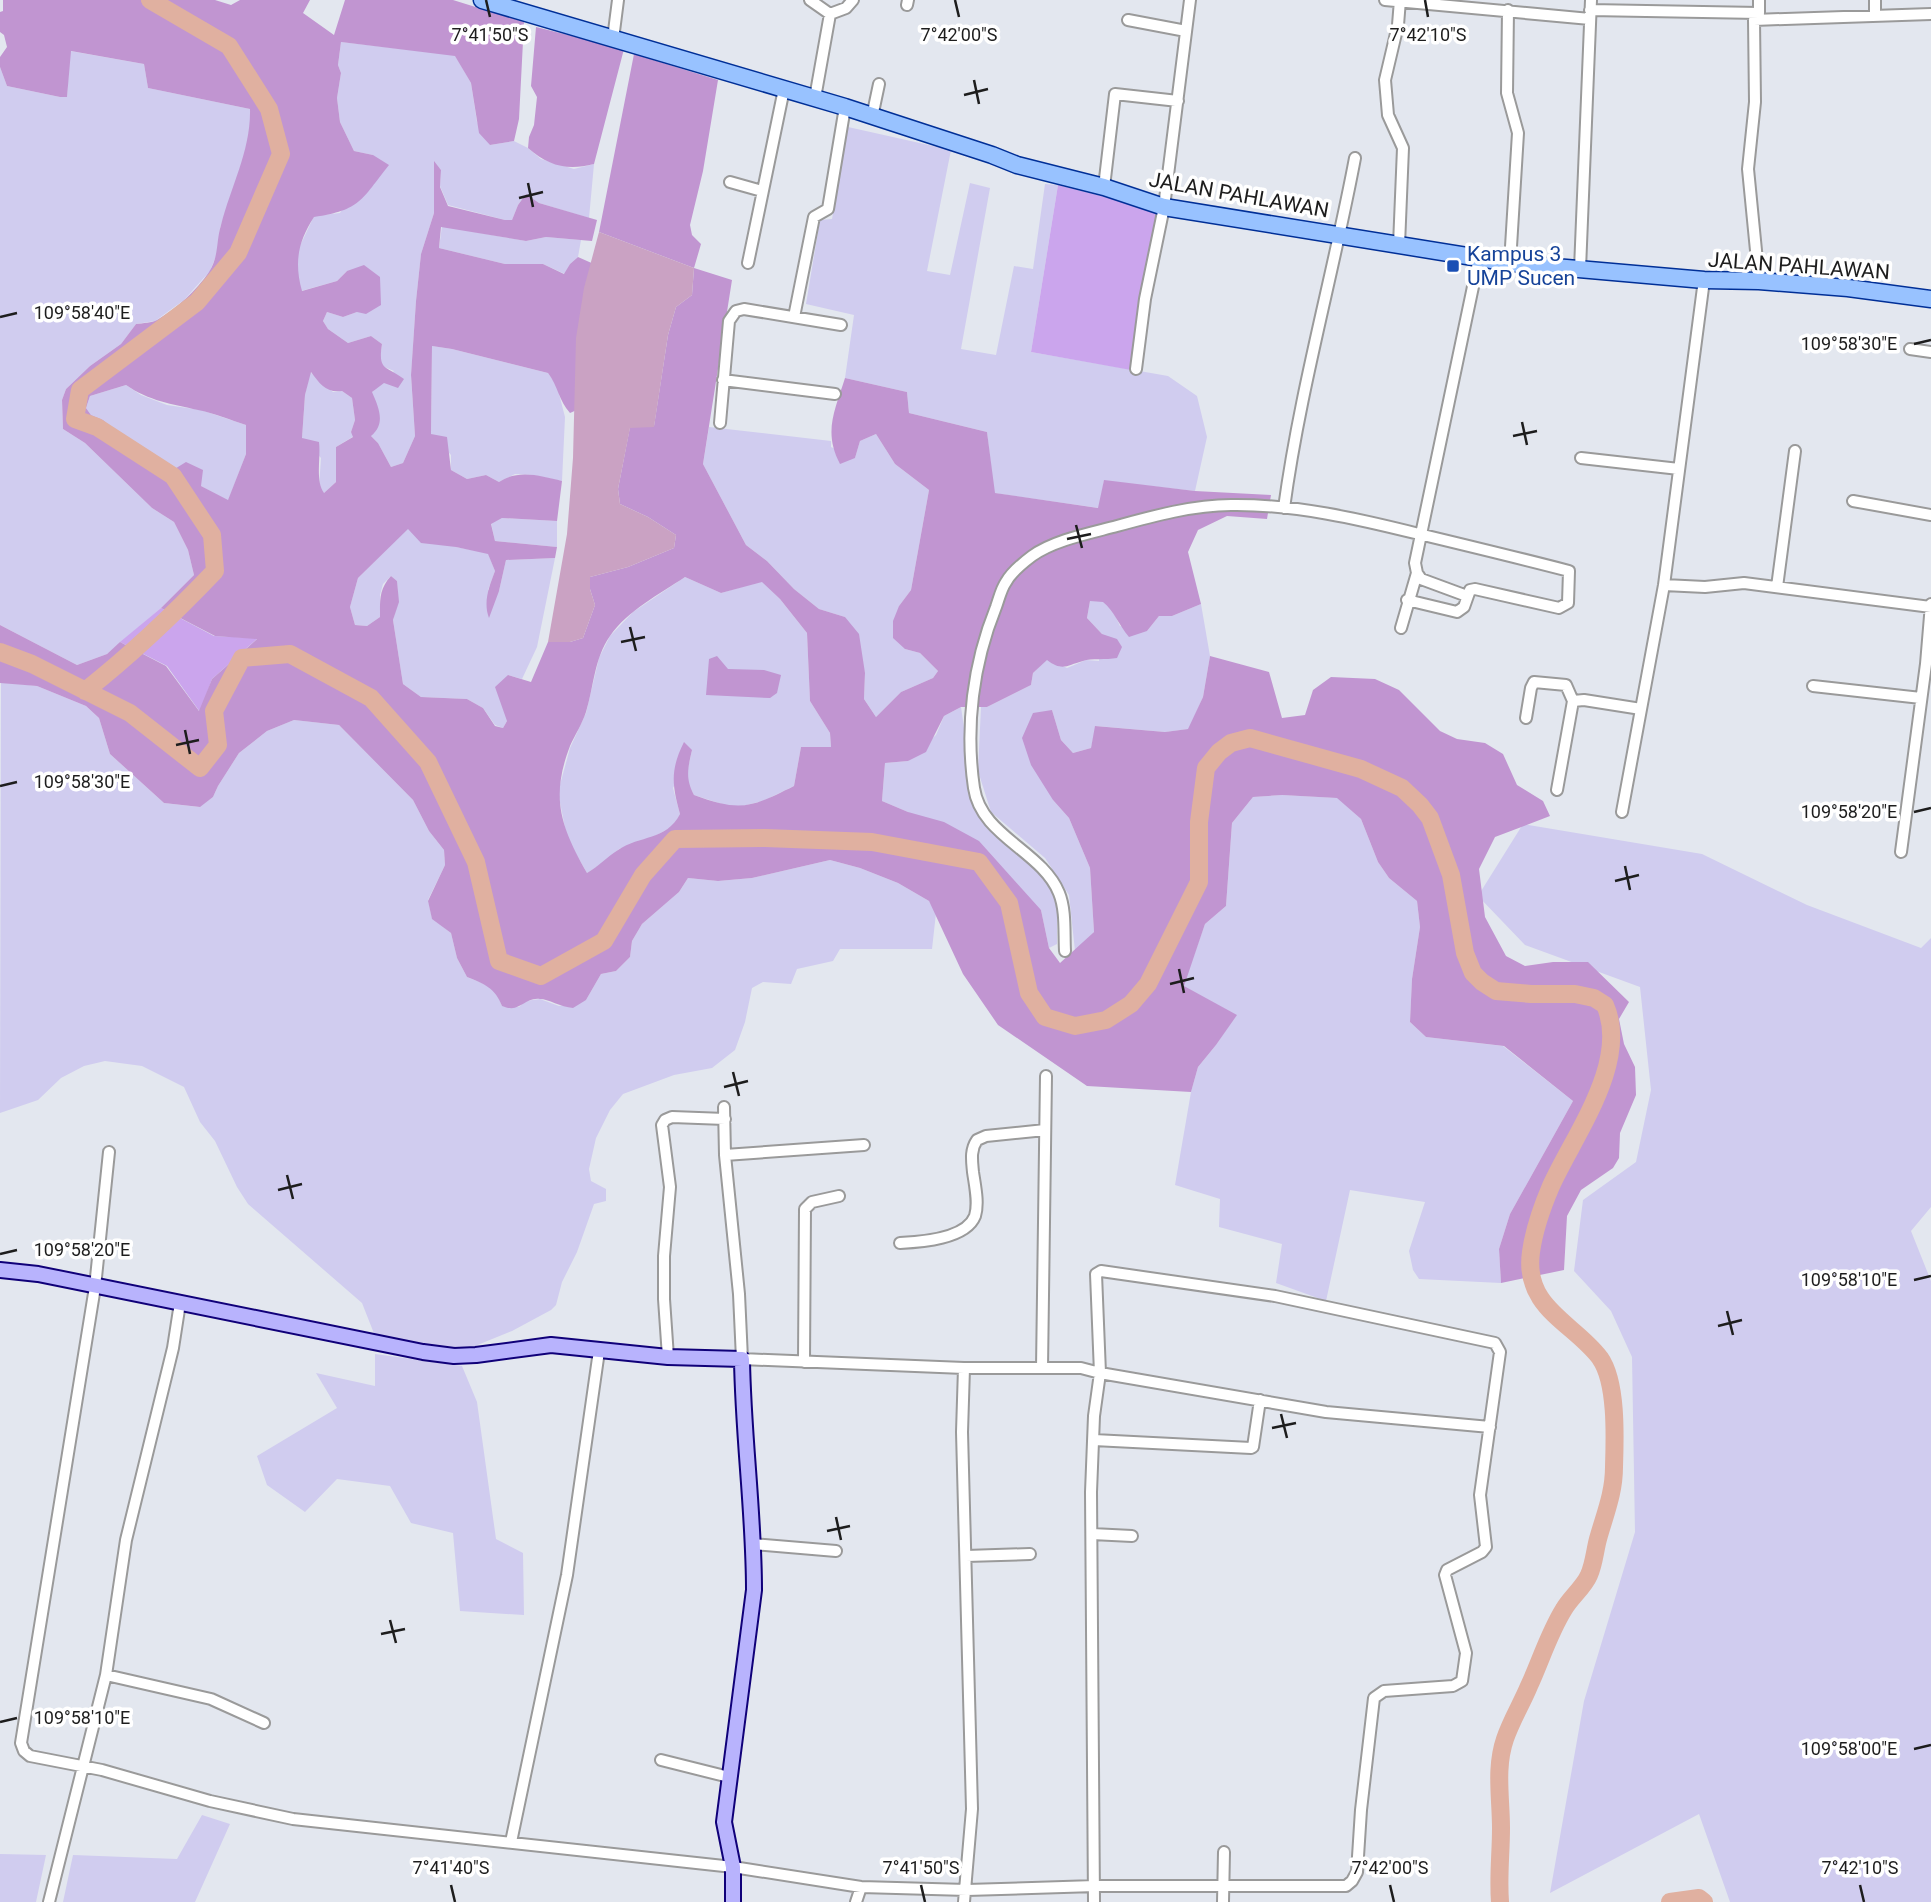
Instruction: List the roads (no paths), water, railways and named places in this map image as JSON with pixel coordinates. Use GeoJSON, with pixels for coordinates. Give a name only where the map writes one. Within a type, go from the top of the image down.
{"type":"FeatureCollection","features":[{"type":"Feature","properties":{"kind":"main road","name":"JALAN PAHLAWAN"},"geometry":{"type":"LineString","coordinates":[[482,0],[845,107],[1017,165],[1104,187],[1164,207],[1510,262],[1704,280],[1848,288],[1931,299]]}},
{"type":"Feature","properties":{"kind":"street"},"geometry":{"type":"LineString","coordinates":[[613,39],[618,0]]}},
{"type":"Feature","properties":{"kind":"street"},"geometry":{"type":"LineString","coordinates":[[810,0],[830,14]]}},
{"type":"Feature","properties":{"kind":"street"},"geometry":{"type":"LineString","coordinates":[[830,14],[846,8],[853,0]]}},
{"type":"Feature","properties":{"kind":"street"},"geometry":{"type":"LineString","coordinates":[[1136,369],[1144,299],[1164,207],[1190,0]]}},
{"type":"Feature","properties":{"kind":"street"},"geometry":{"type":"LineString","coordinates":[[1385,0],[1508,10],[1591,10],[1756,17],[1931,14]]}},
{"type":"Feature","properties":{"kind":"street"},"geometry":{"type":"LineString","coordinates":[[1759,0],[1756,17],[1755,102],[1748,169],[1759,281]]}},
{"type":"Feature","properties":{"kind":"street"},"geometry":{"type":"LineString","coordinates":[[1875,0],[1875,16]]}},
{"type":"Feature","properties":{"kind":"street"},"geometry":{"type":"LineString","coordinates":[[1399,245],[1403,148],[1388,115],[1385,80],[1398,25],[1400,1]]}},
{"type":"Feature","properties":{"kind":"street"},"geometry":{"type":"LineString","coordinates":[[1508,10],[1507,93],[1518,133],[1510,262]]}},
{"type":"Feature","properties":{"kind":"street"},"geometry":{"type":"LineString","coordinates":[[1580,269],[1591,10]]}},
{"type":"Feature","properties":{"kind":"street"},"geometry":{"type":"LineString","coordinates":[[815,98],[830,14]]}},
{"type":"Feature","properties":{"kind":"street"},"geometry":{"type":"LineString","coordinates":[[1128,20],[1186,31]]}},
{"type":"Feature","properties":{"kind":"street"},"geometry":{"type":"LineString","coordinates":[[872,117],[879,84]]}},
{"type":"Feature","properties":{"kind":"street"},"geometry":{"type":"LineString","coordinates":[[748,263],[783,89]]}},
{"type":"Feature","properties":{"kind":"street"},"geometry":{"type":"LineString","coordinates":[[1104,187],[1115,94],[1178,101]]}},
{"type":"Feature","properties":{"kind":"street"},"geometry":{"type":"LineString","coordinates":[[793,317],[814,217],[828,209],[845,107]]}},
{"type":"Feature","properties":{"kind":"street"},"geometry":{"type":"LineString","coordinates":[[1284,508],[1312,350],[1340,235],[1355,158]]}},
{"type":"Feature","properties":{"kind":"street"},"geometry":{"type":"LineString","coordinates":[[730,182],[762,191]]}},
{"type":"Feature","properties":{"kind":"street"},"geometry":{"type":"LineString","coordinates":[[1401,628],[1416,573],[1420,534],[1479,258]]}},
{"type":"Feature","properties":{"kind":"street"},"geometry":{"type":"LineString","coordinates":[[1622,812],[1664,585],[1704,280]]}},
{"type":"Feature","properties":{"kind":"street"},"geometry":{"type":"LineString","coordinates":[[720,423],[729,321],[732,314],[744,309],[841,325]]}},
{"type":"Feature","properties":{"kind":"street"},"geometry":{"type":"LineString","coordinates":[[1910,349],[1931,352]]}},
{"type":"Feature","properties":{"kind":"street"},"geometry":{"type":"LineString","coordinates":[[723,380],[835,394]]}},
{"type":"Feature","properties":{"kind":"street"},"geometry":{"type":"LineString","coordinates":[[1777,587],[1795,451]]}},
{"type":"Feature","properties":{"kind":"street"},"geometry":{"type":"LineString","coordinates":[[1581,458],[1679,469]]}},
{"type":"Feature","properties":{"kind":"street"},"geometry":{"type":"LineString","coordinates":[[1853,501],[1931,515]]}},
{"type":"Feature","properties":{"kind":"street"},"geometry":{"type":"LineString","coordinates":[[1065,951],[1063,908],[1052,879],[988,820],[979,807],[974,791],[971,705],[978,665],[990,621],[1006,582],[1032,555],[1073,538],[1133,522],[1230,505],[1284,508],[1368,521],[1569,572],[1568,603],[1559,608],[1475,589],[1470,590],[1464,607],[1457,612],[1407,600]]}},
{"type":"Feature","properties":{"kind":"street"},"geometry":{"type":"LineString","coordinates":[[1416,573],[1425,582],[1467,596]]}},
{"type":"Feature","properties":{"kind":"street"},"geometry":{"type":"LineString","coordinates":[[1664,585],[1705,587],[1744,583],[1931,605],[1901,852]]}},
{"type":"Feature","properties":{"kind":"street"},"geometry":{"type":"LineString","coordinates":[[1526,718],[1534,682],[1566,685],[1573,701],[1557,790]]}},
{"type":"Feature","properties":{"kind":"street"},"geometry":{"type":"LineString","coordinates":[[1813,686],[1921,698]]}},
{"type":"Feature","properties":{"kind":"street"},"geometry":{"type":"LineString","coordinates":[[1573,701],[1584,700],[1641,709]]}},
{"type":"Feature","properties":{"kind":"street"},"geometry":{"type":"LineString","coordinates":[[1042,1368],[1046,1076]]}},
{"type":"Feature","properties":{"kind":"street"},"geometry":{"type":"LineString","coordinates":[[668,1357],[664,1288],[670,1179],[663,1125],[665,1120],[672,1117],[725,1113],[754,1590],[724,1822],[733,1867],[733,1902]]}},
{"type":"Feature","properties":{"kind":"street"},"geometry":{"type":"LineString","coordinates":[[900,1244],[928,1242],[946,1236],[967,1227],[974,1219],[976,1207],[972,1156],[977,1140],[986,1136],[1045,1130]]}},
{"type":"Feature","properties":{"kind":"street"},"geometry":{"type":"LineString","coordinates":[[726,1155],[864,1145]]}},
{"type":"Feature","properties":{"kind":"street"},"geometry":{"type":"LineString","coordinates":[[109,1152],[95,1287],[21,1743],[23,1751],[30,1756],[84,1766],[210,1801],[293,1819],[733,1867],[861,1887],[966,1896],[1095,1886],[1346,1886],[1357,1872],[1374,1698],[1384,1691],[1453,1686],[1462,1681],[1466,1653],[1445,1576],[1447,1570],[1482,1552],[1486,1547],[1480,1494],[1500,1352],[1495,1343],[1275,1296],[1101,1271],[1096,1274],[1100,1373],[1094,1440],[1091,1534],[1095,1886],[1094,1902]]}},
{"type":"Feature","properties":{"kind":"street"},"geometry":{"type":"LineString","coordinates":[[804,1362],[805,1209],[812,1202],[839,1196]]}},
{"type":"Feature","properties":{"kind":"street"},"geometry":{"type":"LineString","coordinates":[[0,1270],[38,1274],[454,1356],[551,1345],[668,1357],[964,1368],[1081,1368],[1326,1412],[1490,1427]]}},
{"type":"Feature","properties":{"kind":"street"},"geometry":{"type":"LineString","coordinates":[[49,1902],[106,1675],[126,1539],[173,1348],[180,1303]]}},
{"type":"Feature","properties":{"kind":"street"},"geometry":{"type":"LineString","coordinates":[[511,1842],[568,1575],[599,1351]]}},
{"type":"Feature","properties":{"kind":"street"},"geometry":{"type":"LineString","coordinates":[[964,1368],[962,1432],[972,1810],[966,1896]]}},
{"type":"Feature","properties":{"kind":"street"},"geometry":{"type":"LineString","coordinates":[[1094,1440],[1251,1448],[1260,1400]]}},
{"type":"Feature","properties":{"kind":"street"},"geometry":{"type":"LineString","coordinates":[[1091,1534],[1132,1536]]}},
{"type":"Feature","properties":{"kind":"street"},"geometry":{"type":"LineString","coordinates":[[753,1544],[836,1551]]}},
{"type":"Feature","properties":{"kind":"street"},"geometry":{"type":"LineString","coordinates":[[966,1556],[1030,1554]]}},
{"type":"Feature","properties":{"kind":"street"},"geometry":{"type":"LineString","coordinates":[[106,1675],[211,1699],[264,1723]]}},
{"type":"Feature","properties":{"kind":"street"},"geometry":{"type":"LineString","coordinates":[[661,1760],[729,1777]]}},
{"type":"Feature","properties":{"kind":"street"},"geometry":{"type":"LineString","coordinates":[[1223,1902],[1224,1852]]}},
{"type":"Feature","properties":{"kind":"street"},"geometry":{"type":"LineString","coordinates":[[856,1902],[861,1887]]}},
{"type":"Feature","properties":{"kind":"waterway"},"geometry":{"type":"LineString","coordinates":[[85,691],[152,633],[215,571],[212,535],[173,476],[97,427],[75,419],[80,390],[197,302],[238,253],[281,154],[269,109],[229,46],[150,0]]}},
{"type":"Feature","properties":{"kind":"waterway"},"geometry":{"type":"LineString","coordinates":[[0,652],[32,664],[130,713],[200,768],[218,745],[214,711],[242,658],[290,654],[371,698],[428,762],[476,862],[499,961],[541,976],[604,941],[643,875],[675,839],[765,838],[872,842],[979,862],[1009,903],[1029,993],[1045,1017],[1075,1026],[1106,1020],[1131,1004],[1148,984],[1199,882],[1199,822],[1206,768],[1219,752],[1231,743],[1250,738],[1361,769],[1402,788],[1430,818],[1451,875],[1465,953],[1473,973],[1496,991],[1575,994],[1594,998],[1605,1005],[1611,1027],[1605,1074],[1596,1098],[1544,1202],[1532,1244],[1531,1271],[1542,1301],[1589,1346],[1606,1368],[1614,1410],[1614,1477],[1589,1575],[1554,1627],[1502,1750],[1499,1772],[1500,1902]]}},
{"type":"Feature","properties":{"kind":"waterway"},"geometry":{"type":"LineString","coordinates":[[1670,1902],[1699,1898],[1704,1902]]}},
{"type":"Feature","properties":{"kind":"place","name":"Kampus 3 UMP Sucen"},"geometry":{"type":"Point","coordinates":[1453,266]}}]}
